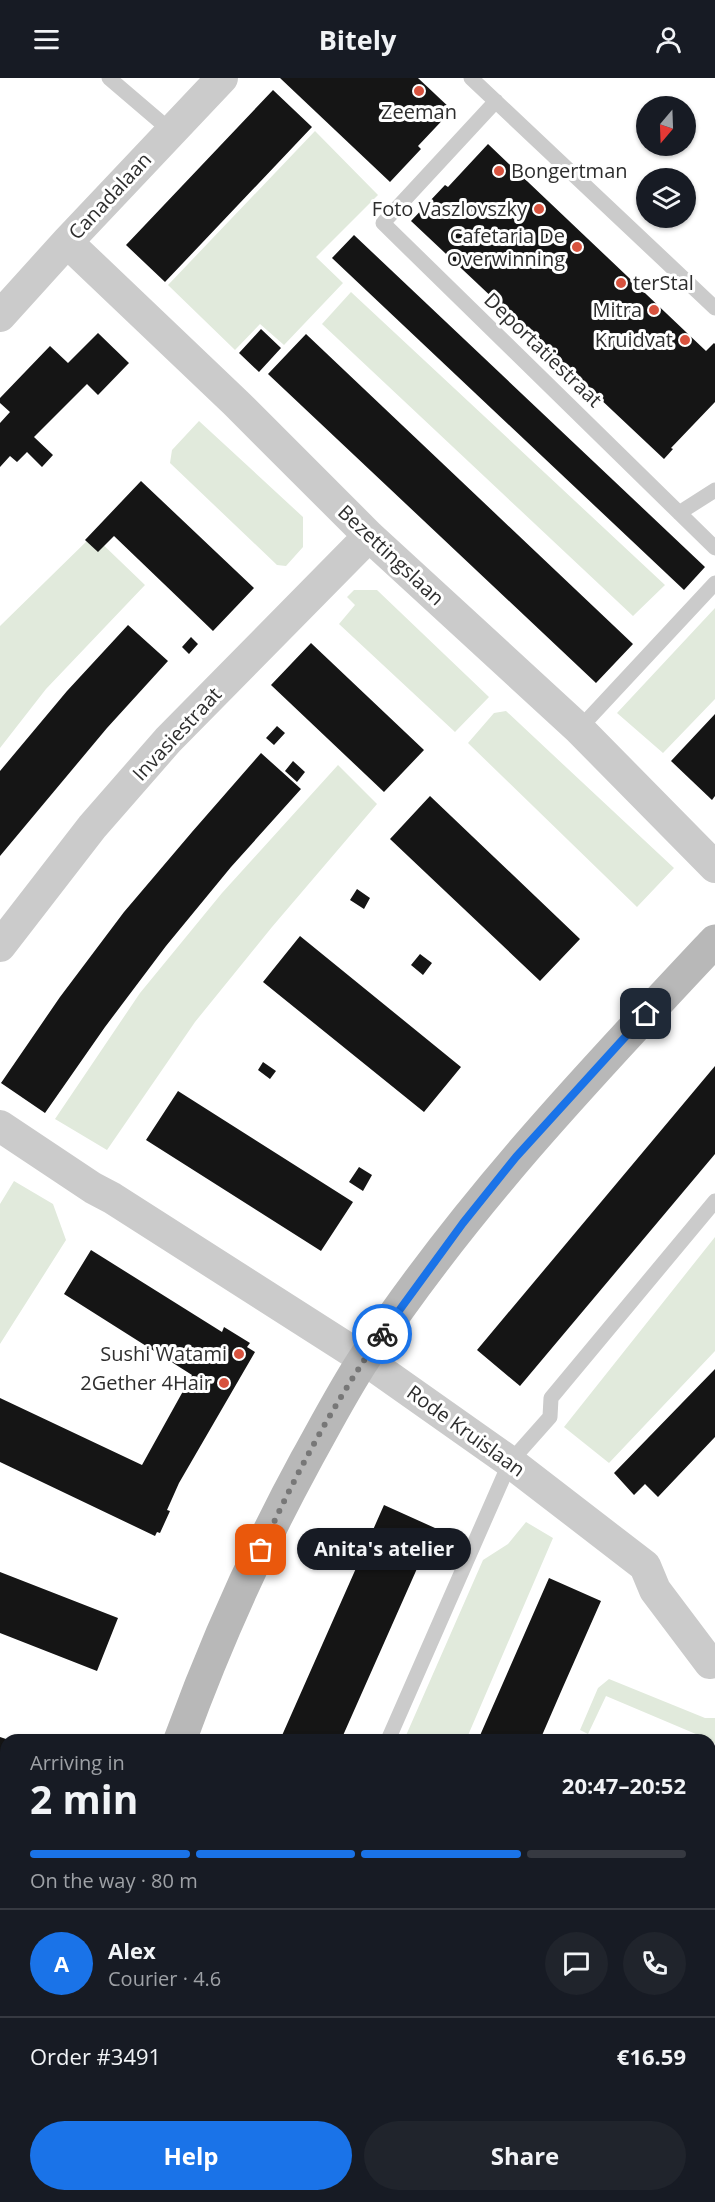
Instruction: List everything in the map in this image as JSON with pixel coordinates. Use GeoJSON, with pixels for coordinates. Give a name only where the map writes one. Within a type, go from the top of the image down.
{"type":"FeatureCollection","features":[{"type":"Feature","properties":{"kind":"main road"},"geometry":{"type":"LineString","coordinates":[[182,1734],[226,1624],[278,1512],[364,1359],[463,1223],[516,1157],[715,941]]}},
{"type":"Feature","properties":{"kind":"street","name":"Canadalaan"},"geometry":{"type":"LineString","coordinates":[[0,316],[222,78]]}},
{"type":"Feature","properties":{"kind":"street","name":"Bezettingslaan"},"geometry":{"type":"LineString","coordinates":[[67,242],[236,403],[369,536],[579,729],[715,867]]}},
{"type":"Feature","properties":{"kind":"street","name":"Invasiestraat"},"geometry":{"type":"LineString","coordinates":[[0,946],[92,827],[168,740],[369,536]]}},
{"type":"Feature","properties":{"kind":"street","name":"Rode Kruislaan"},"geometry":{"type":"LineString","coordinates":[[0,1126],[93,1188],[364,1359],[510,1462],[645,1566],[655,1590],[710,1663]]}},
{"type":"Feature","properties":{"kind":"lane"},"geometry":{"type":"LineString","coordinates":[[109,78],[171,131]]}},
{"type":"Feature","properties":{"kind":"lane"},"geometry":{"type":"LineString","coordinates":[[471,78],[715,308]]}},
{"type":"Feature","properties":{"kind":"lane","name":"Deportatiestraat"},"geometry":{"type":"LineString","coordinates":[[496,101],[383,223],[715,548]]}},
{"type":"Feature","properties":{"kind":"lane"},"geometry":{"type":"LineString","coordinates":[[679,513],[715,490]]}},
{"type":"Feature","properties":{"kind":"lane"},"geometry":{"type":"LineString","coordinates":[[579,729],[715,583]]}},
{"type":"Feature","properties":{"kind":"lane"},"geometry":{"type":"LineString","coordinates":[[391,1734],[510,1462],[550,1417],[550,1398],[715,1201]]}},
{"type":"Feature","properties":{"kind":"shaded area"},"geometry":{"type":"Polygon","coordinates":[[[315,131],[378,195],[316,257],[343,283],[284,345],[260,324],[235,350],[168,285],[315,131]]]}},
{"type":"Feature","properties":{"kind":"shaded area"},"geometry":{"type":"Polygon","coordinates":[[[351,292],[665,585],[633,616],[322,324],[351,292]]]}},
{"type":"Feature","properties":{"kind":"shaded area"},"geometry":{"type":"Polygon","coordinates":[[[199,421],[303,517],[303,547],[286,566],[277,565],[170,463],[172,450],[199,421]]]}},
{"type":"Feature","properties":{"kind":"shaded area"},"geometry":{"type":"Polygon","coordinates":[[[93,535],[145,585],[46,689],[0,748],[0,626],[93,535]]]}},
{"type":"Feature","properties":{"kind":"shaded area"},"geometry":{"type":"Polygon","coordinates":[[[354,590],[377,590],[489,697],[455,732],[339,624],[355,605],[347,597],[354,590]]]}},
{"type":"Feature","properties":{"kind":"shaded area"},"geometry":{"type":"Polygon","coordinates":[[[715,608],[715,699],[663,753],[617,713],[715,608]]]}},
{"type":"Feature","properties":{"kind":"shaded area"},"geometry":{"type":"Polygon","coordinates":[[[506,711],[674,868],[637,907],[468,743],[494,713],[506,711]]]}},
{"type":"Feature","properties":{"kind":"shaded area"},"geometry":{"type":"Polygon","coordinates":[[[338,765],[377,804],[195,1022],[107,1150],[55,1119],[140,993],[222,893],[338,765]]]}},
{"type":"Feature","properties":{"kind":"shaded area"},"geometry":{"type":"Polygon","coordinates":[[[14,1181],[53,1204],[66,1240],[0,1344],[0,1204],[14,1181]]]}},
{"type":"Feature","properties":{"kind":"shaded area"},"geometry":{"type":"Polygon","coordinates":[[[715,1237],[715,1351],[609,1463],[564,1427],[715,1237]]]}},
{"type":"Feature","properties":{"kind":"shaded area"},"geometry":{"type":"Polygon","coordinates":[[[526,1522],[553,1538],[469,1734],[407,1734],[483,1560],[508,1544],[526,1522]]]}},
{"type":"Feature","properties":{"kind":"shaded area"},"geometry":{"type":"Polygon","coordinates":[[[609,1679],[705,1718],[715,1718],[715,1734],[696,1734],[606,1696],[588,1734],[580,1730],[598,1688],[609,1679]]]}},
{"type":"Feature","properties":{"kind":"building"},"geometry":{"type":"Polygon","coordinates":[[[280,78],[418,78],[452,110],[418,146],[421,149],[390,182],[280,78]]]}},
{"type":"Feature","properties":{"kind":"building"},"geometry":{"type":"Polygon","coordinates":[[[273,90],[312,127],[165,282],[126,245],[273,90]]]}},
{"type":"Feature","properties":{"kind":"building"},"geometry":{"type":"Polygon","coordinates":[[[488,144],[706,351],[715,344],[715,402],[671,448],[673,449],[664,459],[411,221],[445,185],[448,187],[488,144]]]}},
{"type":"Feature","properties":{"kind":"building"},"geometry":{"type":"Polygon","coordinates":[[[354,235],[705,567],[684,590],[332,258],[354,235]]]}},
{"type":"Feature","properties":{"kind":"building"},"geometry":{"type":"Polygon","coordinates":[[[261,329],[281,348],[259,372],[239,353],[261,329]]]}},
{"type":"Feature","properties":{"kind":"building"},"geometry":{"type":"Polygon","coordinates":[[[98,333],[129,363],[98,395],[87,384],[34,437],[53,455],[42,467],[27,452],[17,462],[10,456],[0,467],[0,423],[10,412],[0,403],[0,398],[50,346],[68,363],[98,333]]]}},
{"type":"Feature","properties":{"kind":"building"},"geometry":{"type":"Polygon","coordinates":[[[306,334],[633,644],[596,683],[268,374],[306,334]]]}},
{"type":"Feature","properties":{"kind":"building"},"geometry":{"type":"Polygon","coordinates":[[[141,481],[254,588],[213,631],[114,536],[98,552],[85,540],[141,481]]]}},
{"type":"Feature","properties":{"kind":"building"},"geometry":{"type":"Polygon","coordinates":[[[128,625],[168,661],[107,728],[0,856],[0,771],[67,691],[128,625]]]}},
{"type":"Feature","properties":{"kind":"building"},"geometry":{"type":"Polygon","coordinates":[[[191,637],[198,644],[189,654],[182,647],[191,637]]]}},
{"type":"Feature","properties":{"kind":"building"},"geometry":{"type":"Polygon","coordinates":[[[311,643],[424,750],[384,792],[271,685],[311,643]]]}},
{"type":"Feature","properties":{"kind":"building"},"geometry":{"type":"Polygon","coordinates":[[[715,714],[715,796],[712,800],[671,761],[715,714]]]}},
{"type":"Feature","properties":{"kind":"building"},"geometry":{"type":"Polygon","coordinates":[[[277,726],[285,733],[274,745],[266,738],[277,726]]]}},
{"type":"Feature","properties":{"kind":"building"},"geometry":{"type":"Polygon","coordinates":[[[261,753],[301,789],[231,867],[166,946],[105,1027],[45,1113],[1,1083],[60,997],[124,912],[261,753]]]}},
{"type":"Feature","properties":{"kind":"building"},"geometry":{"type":"Polygon","coordinates":[[[293,761],[305,772],[297,782],[285,771],[293,761]]]}},
{"type":"Feature","properties":{"kind":"building"},"geometry":{"type":"Polygon","coordinates":[[[430,796],[580,939],[540,981],[390,839],[430,796]]]}},
{"type":"Feature","properties":{"kind":"building"},"geometry":{"type":"Polygon","coordinates":[[[357,889],[370,898],[364,909],[350,900],[357,889]]]}},
{"type":"Feature","properties":{"kind":"building"},"geometry":{"type":"Polygon","coordinates":[[[300,936],[461,1067],[424,1112],[263,982],[300,936]]]}},
{"type":"Feature","properties":{"kind":"building"},"geometry":{"type":"Polygon","coordinates":[[[420,954],[432,963],[423,975],[411,965],[420,954]]]}},
{"type":"Feature","properties":{"kind":"building"},"geometry":{"type":"Polygon","coordinates":[[[263,1062],[276,1071],[270,1079],[258,1070],[263,1062]]]}},
{"type":"Feature","properties":{"kind":"building"},"geometry":{"type":"Polygon","coordinates":[[[715,1066],[715,1154],[520,1386],[477,1350],[715,1066]]]}},
{"type":"Feature","properties":{"kind":"building"},"geometry":{"type":"Polygon","coordinates":[[[178,1091],[353,1202],[321,1251],[146,1140],[178,1091]]]}},
{"type":"Feature","properties":{"kind":"building"},"geometry":{"type":"Polygon","coordinates":[[[359,1167],[372,1175],[363,1191],[349,1182],[359,1167]]]}},
{"type":"Feature","properties":{"kind":"building"},"geometry":{"type":"Polygon","coordinates":[[[91,1250],[222,1332],[224,1327],[250,1343],[247,1347],[255,1352],[179,1483],[167,1510],[170,1511],[160,1533],[157,1532],[155,1536],[0,1462],[0,1398],[142,1465],[192,1375],[64,1294],[91,1250]]]}},
{"type":"Feature","properties":{"kind":"building"},"geometry":{"type":"Polygon","coordinates":[[[715,1369],[715,1437],[658,1497],[645,1484],[634,1495],[614,1473],[715,1369]]]}},
{"type":"Feature","properties":{"kind":"building"},"geometry":{"type":"Polygon","coordinates":[[[384,1505],[435,1528],[344,1734],[283,1734],[384,1505]]]}},
{"type":"Feature","properties":{"kind":"building"},"geometry":{"type":"Polygon","coordinates":[[[0,1572],[118,1618],[97,1671],[0,1633],[0,1572]]]}},
{"type":"Feature","properties":{"kind":"building"},"geometry":{"type":"Polygon","coordinates":[[[549,1578],[601,1601],[543,1734],[481,1734],[549,1578]]]}},
{"type":"Feature","properties":{"kind":"way so far"},"geometry":{"type":"LineString","coordinates":[[261,1550],[278,1512],[329,1418],[364,1359],[382,1334]]}},
{"type":"Feature","properties":{"kind":"place","name":"Zeeman"},"geometry":{"type":"Point","coordinates":[419,91]}},
{"type":"Feature","properties":{"kind":"place","name":"Bongertman"},"geometry":{"type":"Point","coordinates":[499,171]}},
{"type":"Feature","properties":{"kind":"place","name":"Foto Vaszlovszky"},"geometry":{"type":"Point","coordinates":[539,209]}},
{"type":"Feature","properties":{"kind":"place","name":"Cafetaria De Overwinning"},"geometry":{"type":"Point","coordinates":[577,247]}},
{"type":"Feature","properties":{"kind":"place","name":"terStal"},"geometry":{"type":"Point","coordinates":[621,283]}},
{"type":"Feature","properties":{"kind":"place","name":"Mitra"},"geometry":{"type":"Point","coordinates":[654,310]}},
{"type":"Feature","properties":{"kind":"place","name":"Kruidvat"},"geometry":{"type":"Point","coordinates":[685,340]}},
{"type":"Feature","properties":{"kind":"place","name":"Sushi Watami"},"geometry":{"type":"Point","coordinates":[239,1354]}},
{"type":"Feature","properties":{"kind":"place","name":"2Gether 4Hair"},"geometry":{"type":"Point","coordinates":[224,1383]}},
{"type":"Feature","properties":{"kind":"place","name":"Anita's atelier"},"geometry":{"type":"Point","coordinates":[261,1550]}},
{"type":"Feature","properties":{"kind":"route"},"geometry":{"type":"LineString","coordinates":[[382,1334],[463,1223],[516,1157],[646,1014]]}}]}
